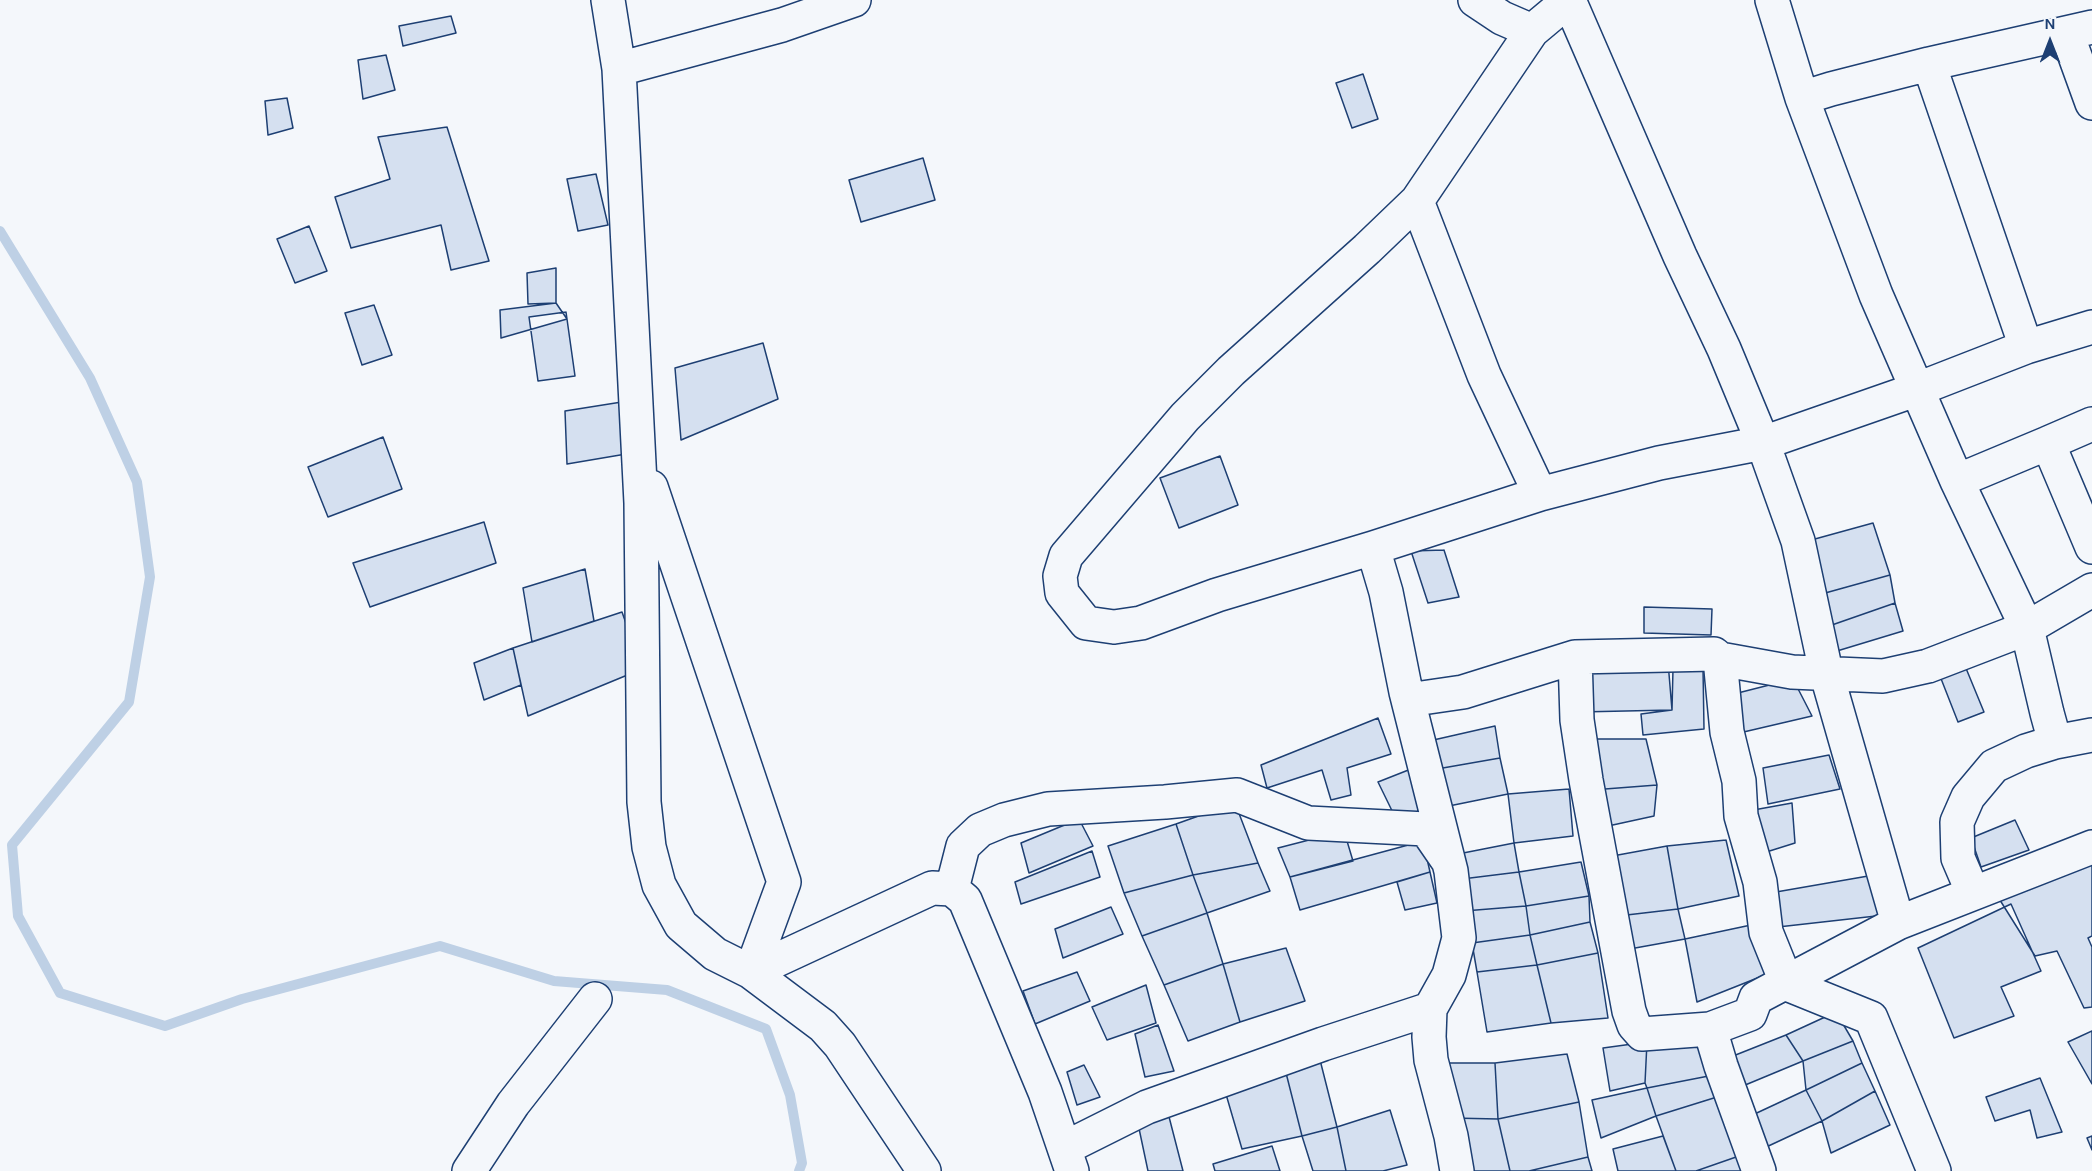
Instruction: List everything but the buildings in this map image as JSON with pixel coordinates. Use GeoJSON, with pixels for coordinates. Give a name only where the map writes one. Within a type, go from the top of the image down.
{"type":"FeatureCollection","features":[{"type":"Feature","properties":{"kind":"street"},"geometry":{"type":"LineString","coordinates":[[608,0],[619,69],[640,503],[644,802],[650,847],[660,885],[681,925],[715,954],[751,972],[824,1026],[840,1045],[924,1171]]}},
{"type":"Feature","properties":{"kind":"street"},"geometry":{"type":"LineString","coordinates":[[619,69],[782,25],[854,0]]}},
{"type":"Feature","properties":{"kind":"street"},"geometry":{"type":"LineString","coordinates":[[1475,0],[1502,18],[1532,31]]}},
{"type":"Feature","properties":{"kind":"street"},"geometry":{"type":"LineString","coordinates":[[1898,923],[1826,672],[1798,541],[1763,443],[1724,349],[1680,256],[1569,0],[1532,31],[1417,201],[1231,371],[1185,417],[1065,556],[1060,576],[1062,593],[1086,623],[1114,627],[1141,623],[1217,595],[1540,494],[1659,463],[1763,443],[1918,389],[2026,347],[2091,330]]}},
{"type":"Feature","properties":{"kind":"street"},"geometry":{"type":"LineString","coordinates":[[1772,0],[1802,98],[1876,295],[1957,481],[2027,628],[2046,713],[2055,742]]}},
{"type":"Feature","properties":{"kind":"street"},"geometry":{"type":"LineString","coordinates":[[1802,98],[1929,64],[2080,31],[2092,103]]}},
{"type":"Feature","properties":{"kind":"street"},"geometry":{"type":"LineString","coordinates":[[1929,64],[2026,347]]}},
{"type":"Feature","properties":{"kind":"street"},"geometry":{"type":"LineString","coordinates":[[1417,201],[1484,375],[1540,494]]}},
{"type":"Feature","properties":{"kind":"street"},"geometry":{"type":"LineString","coordinates":[[1957,481],[2092,424]]}},
{"type":"Feature","properties":{"kind":"street"},"geometry":{"type":"LineString","coordinates":[[2048,443],[2092,547]]}},
{"type":"Feature","properties":{"kind":"street"},"geometry":{"type":"LineString","coordinates":[[651,487],[784,882],[751,972]]}},
{"type":"Feature","properties":{"kind":"street"},"geometry":{"type":"LineString","coordinates":[[1373,548],[1386,592],[1408,700],[1451,871],[1459,938],[1449,975],[1430,1009],[1431,1060],[1451,1136],[1457,1171]]}},
{"type":"Feature","properties":{"kind":"street"},"geometry":{"type":"LineString","coordinates":[[1408,700],[1463,692],[1575,657],[1714,654],[1720,659],[1792,672],[1882,676],[1928,666],[2027,628],[2092,590]]}},
{"type":"Feature","properties":{"kind":"street"},"geometry":{"type":"LineString","coordinates":[[1575,657],[1577,720],[1586,780],[1629,1011],[1634,1025],[1642,1034],[1710,1029],[1750,1014],[1756,998],[1787,984],[1898,923],[2092,847]]}},
{"type":"Feature","properties":{"kind":"street"},"geometry":{"type":"LineString","coordinates":[[1720,659],[1727,732],[1739,781],[1742,816],[1760,882],[1766,932],[1787,984],[1871,1018],[1934,1171]]}},
{"type":"Feature","properties":{"kind":"street"},"geometry":{"type":"LineString","coordinates":[[1973,894],[1958,858],[1957,822],[1968,797],[1994,766],[2026,751],[2055,742],[2092,735]]}},
{"type":"Feature","properties":{"kind":"street"},"geometry":{"type":"LineString","coordinates":[[952,889],[963,846],[980,830],[1004,820],[1048,809],[1237,795],[1308,823],[1426,830],[1448,861]]}},
{"type":"Feature","properties":{"kind":"street"},"geometry":{"type":"LineString","coordinates":[[751,972],[932,888],[952,889],[964,900],[1045,1092],[1069,1159],[1147,1107],[1323,1044],[1430,1009]]}},
{"type":"Feature","properties":{"kind":"street"},"geometry":{"type":"LineString","coordinates":[[469,1171],[513,1104],[595,999]]}},
{"type":"Feature","properties":{"kind":"street"},"geometry":{"type":"LineString","coordinates":[[1710,1029],[1759,1171]]}},
{"type":"Feature","properties":{"kind":"waterway"},"geometry":{"type":"LineString","coordinates":[[0,231],[90,378],[137,482],[150,577],[129,702],[12,845],[18,916],[60,993],[165,1026],[242,999],[440,946],[554,981],[667,990],[766,1029],[790,1095],[802,1163],[799,1171]]}}]}
